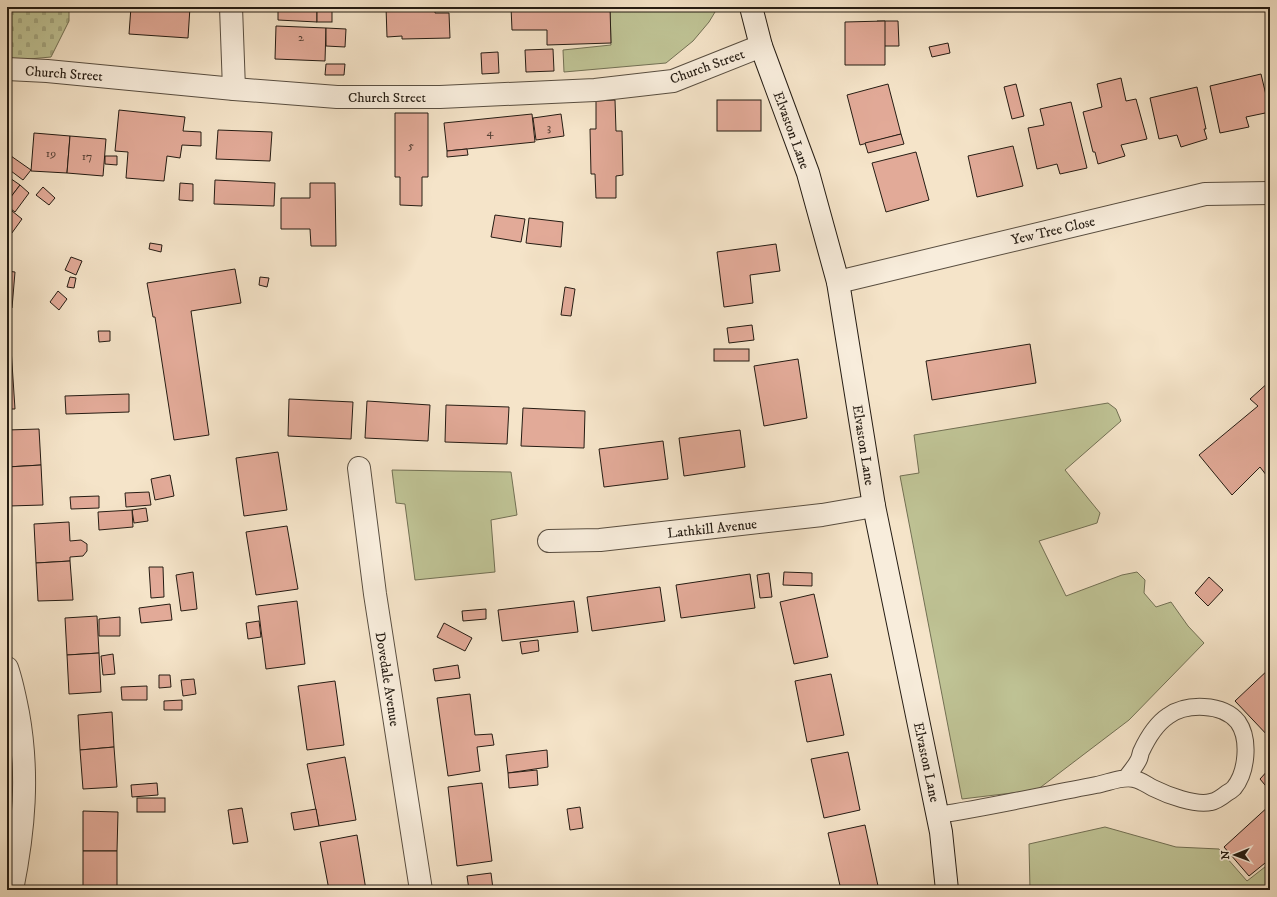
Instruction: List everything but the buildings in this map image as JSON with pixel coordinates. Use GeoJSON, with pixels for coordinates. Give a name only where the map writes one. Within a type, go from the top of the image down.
{"type":"FeatureCollection","features":[{"type":"Feature","properties":{"kind":"street"},"geometry":{"type":"LineString","coordinates":[[231,7],[234,89]]}},
{"type":"Feature","properties":{"kind":"street","name":"Elvaston Lane"},"geometry":{"type":"LineString","coordinates":[[751,7],[761,46],[808,172],[838,282],[874,506],[938,815],[947,890]]}},
{"type":"Feature","properties":{"kind":"street","name":"Church Street"},"geometry":{"type":"LineString","coordinates":[[7,69],[47,71],[234,89],[337,97],[440,97],[595,90],[673,81],[761,46]]}},
{"type":"Feature","properties":{"kind":"street","name":"Yew Tree Close"},"geometry":{"type":"LineString","coordinates":[[838,282],[1205,194],[1270,193]]}},
{"type":"Feature","properties":{"kind":"street","name":"Dovedale Avenue"},"geometry":{"type":"LineString","coordinates":[[359,468],[374,594],[421,890]]}},
{"type":"Feature","properties":{"kind":"street","name":"Lathkill Avenue"},"geometry":{"type":"LineString","coordinates":[[549,542],[600,540],[822,516],[874,506]]}},
{"type":"Feature","properties":{"kind":"street"},"geometry":{"type":"LineString","coordinates":[[7,668],[16,699],[22,731],[25,782],[24,806],[12,890]]}},
{"type":"Feature","properties":{"kind":"lane"},"geometry":{"type":"LineString","coordinates":[[938,815],[1105,784],[1126,778],[1135,779],[1172,797],[1199,803],[1211,802],[1222,797],[1234,788],[1241,776],[1246,756],[1244,735],[1238,722],[1224,711],[1192,707],[1180,709],[1167,716],[1155,728],[1141,752],[1138,761],[1126,778]]}},
{"type":"Feature","properties":{"kind":"green space"},"geometry":{"type":"Polygon","coordinates":[[[7,7],[69,7],[69,21],[51,57],[7,61],[7,7]]]}},
{"type":"Feature","properties":{"kind":"green space"},"geometry":{"type":"Polygon","coordinates":[[[610,7],[718,7],[709,22],[693,41],[666,63],[564,72],[563,50],[611,45],[610,7]]]}},
{"type":"Feature","properties":{"kind":"green space"},"geometry":{"type":"Polygon","coordinates":[[[1108,403],[1116,409],[1121,421],[1065,470],[1100,513],[1097,523],[1039,541],[1066,596],[1122,575],[1137,572],[1145,580],[1144,593],[1156,607],[1171,602],[1188,626],[1204,643],[1129,720],[1037,790],[962,799],[900,476],[919,473],[914,435],[1108,403]]]}},
{"type":"Feature","properties":{"kind":"green space"},"geometry":{"type":"Polygon","coordinates":[[[392,470],[511,472],[517,515],[491,520],[495,572],[415,580],[405,504],[396,503],[392,470]]]}},
{"type":"Feature","properties":{"kind":"green space"},"geometry":{"type":"Polygon","coordinates":[[[1105,827],[1176,847],[1219,849],[1247,881],[1270,863],[1270,890],[1030,890],[1029,844],[1105,827]]]}}]}
